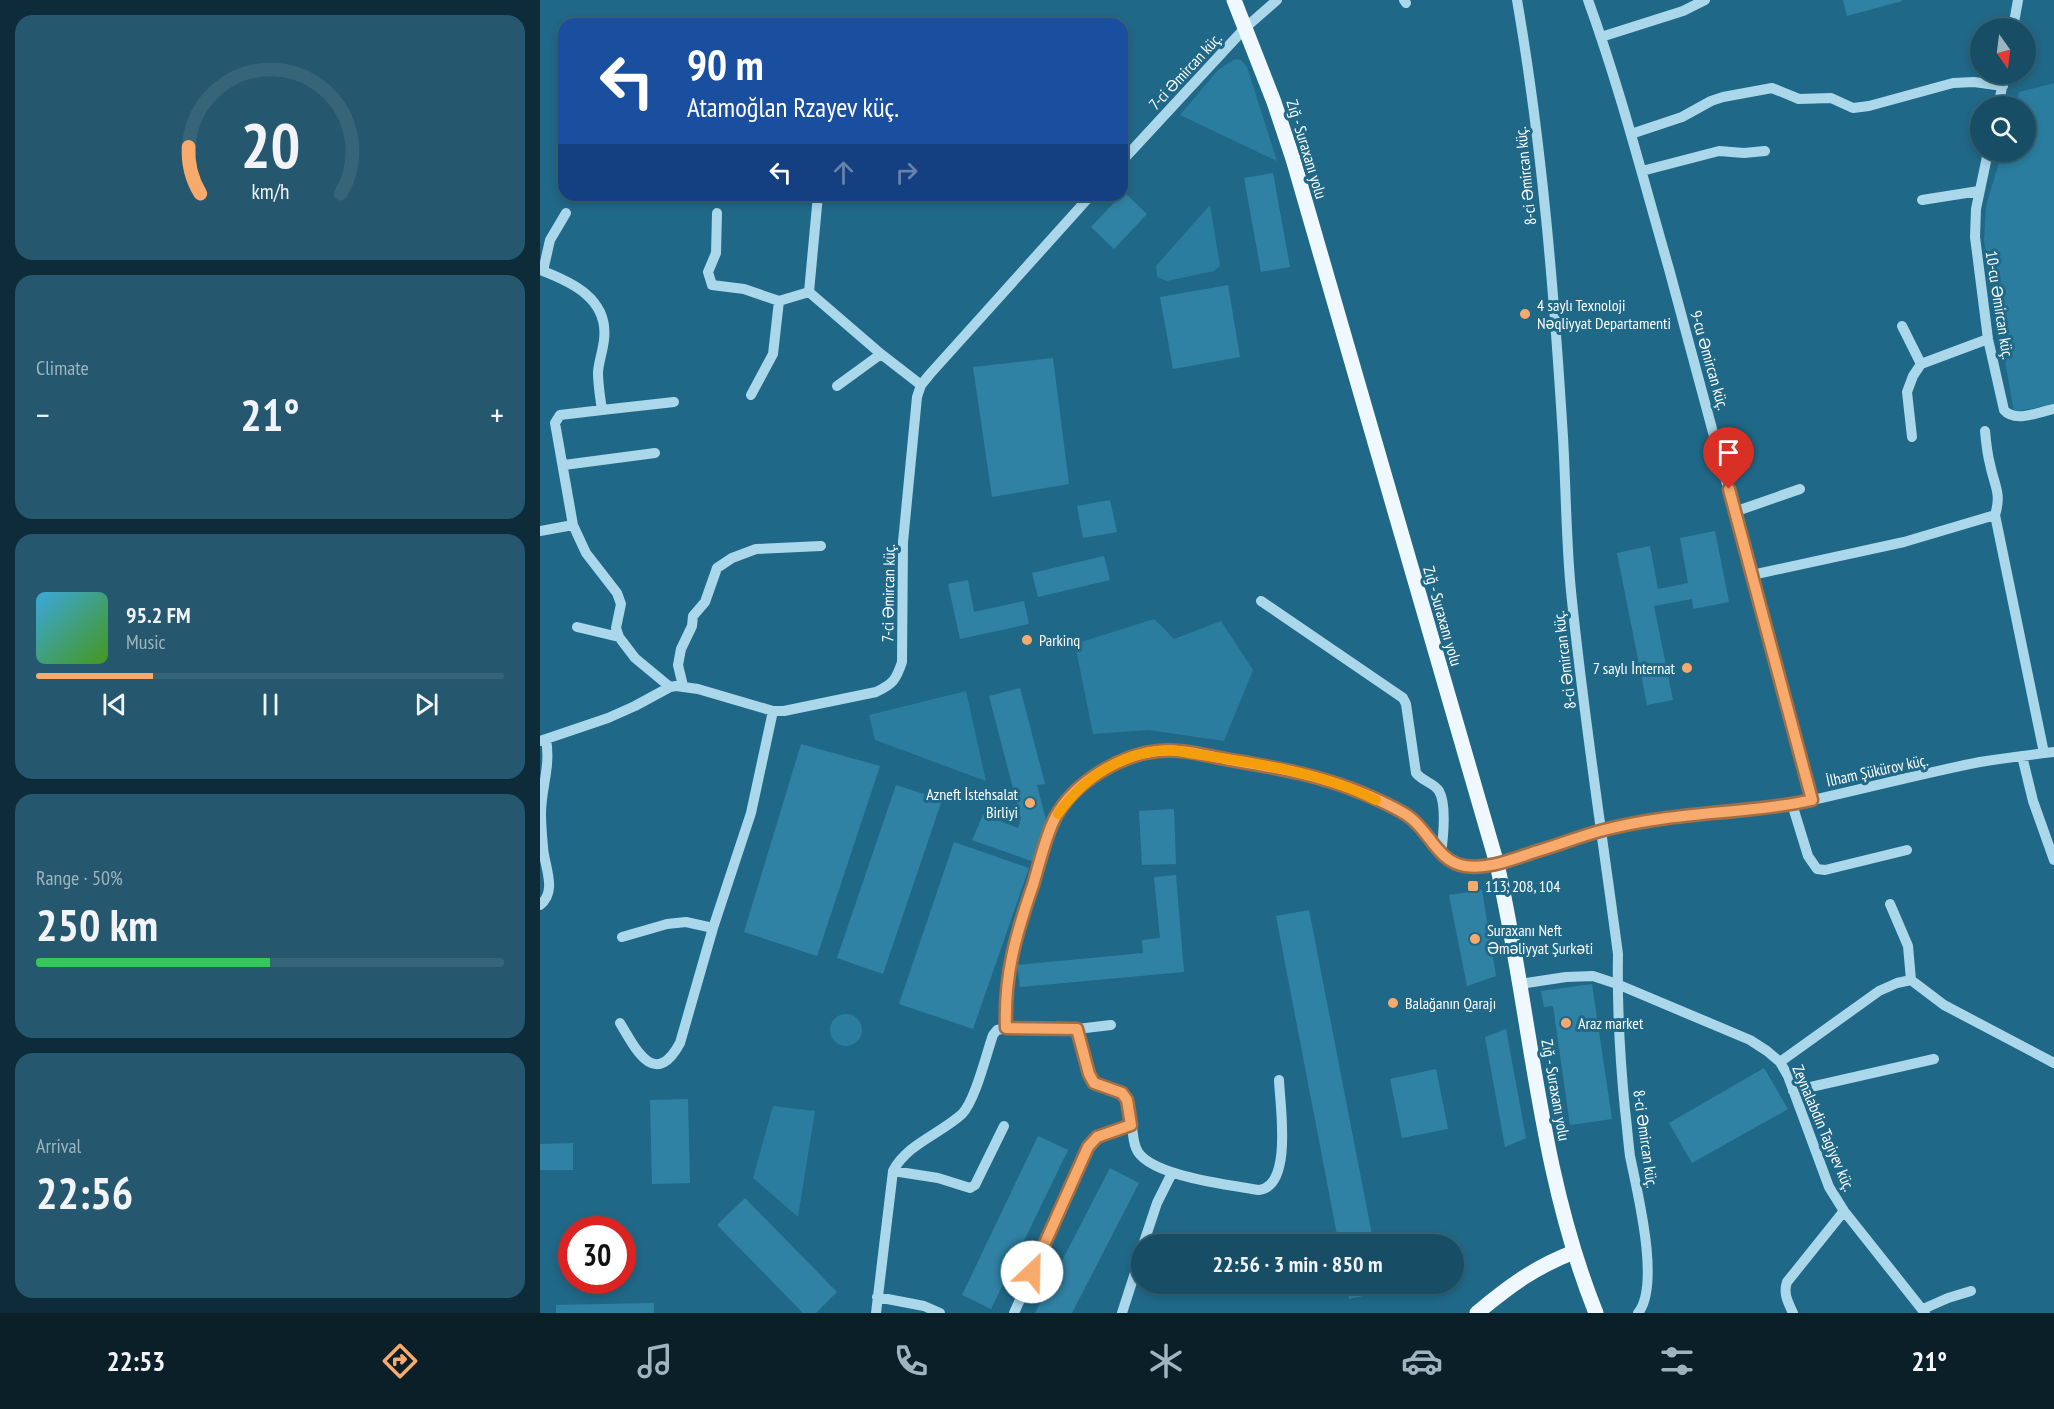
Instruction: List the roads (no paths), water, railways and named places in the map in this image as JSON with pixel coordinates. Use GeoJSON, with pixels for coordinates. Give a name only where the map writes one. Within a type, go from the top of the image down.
{"type":"FeatureCollection","features":[{"type":"Feature","properties":{"kind":"main road","name":"Zığ - Suraxanı yolu"},"geometry":{"type":"LineString","coordinates":[[1234,0],[1274,102],[1293,159],[1497,864],[1511,926],[1549,1159],[1562,1211],[1596,1313]]}},
{"type":"Feature","properties":{"kind":"main road"},"geometry":{"type":"LineString","coordinates":[[1477,1313],[1528,1273],[1552,1260],[1575,1252]]}},
{"type":"Feature","properties":{"kind":"street"},"geometry":{"type":"LineString","coordinates":[[1245,28],[1277,0]]}},
{"type":"Feature","properties":{"kind":"street","name":"8-ci Əmircan küç."},"geometry":{"type":"LineString","coordinates":[[1517,0],[1540,168],[1563,436],[1571,590],[1600,831],[1618,954],[1617,984],[1630,1153],[1644,1224],[1646,1298],[1638,1313]]}},
{"type":"Feature","properties":{"kind":"street","name":"9-cu Əmircan küç."},"geometry":{"type":"LineString","coordinates":[[1588,0],[1642,171],[1812,800]]}},
{"type":"Feature","properties":{"kind":"street"},"geometry":{"type":"LineString","coordinates":[[1601,37],[1670,15],[1705,0]]}},
{"type":"Feature","properties":{"kind":"street"},"geometry":{"type":"LineString","coordinates":[[2015,18],[2018,0]]}},
{"type":"Feature","properties":{"kind":"street","name":"7-ci Əmircan küç."},"geometry":{"type":"LineString","coordinates":[[1128,155],[1245,28]]}},
{"type":"Feature","properties":{"kind":"street"},"geometry":{"type":"LineString","coordinates":[[1631,134],[1682,117],[1711,101],[1772,88],[1799,99],[1831,98],[1853,108],[1869,106],[1953,83],[1974,82],[2003,86],[2000,96]]}},
{"type":"Feature","properties":{"kind":"street"},"geometry":{"type":"LineString","coordinates":[[1642,171],[1719,151],[1744,153],[1765,151]]}},
{"type":"Feature","properties":{"kind":"street","name":"10-cu Əmircan küç."},"geometry":{"type":"LineString","coordinates":[[1986,162],[1976,209],[1975,237],[1988,339],[2004,410],[2008,415],[2017,417],[2054,409]]}},
{"type":"Feature","properties":{"kind":"street"},"geometry":{"type":"LineString","coordinates":[[1922,200],[1979,191]]}},
{"type":"Feature","properties":{"kind":"street"},"geometry":{"type":"LineString","coordinates":[[809,292],[817,201]]}},
{"type":"Feature","properties":{"kind":"street","name":"7-ci Əmircan küç."},"geometry":{"type":"LineString","coordinates":[[543,740],[608,718],[670,687],[683,686],[698,689],[773,711],[783,711],[876,692],[889,686],[897,677],[902,662],[903,542],[917,397],[921,385],[1086,201]]}},
{"type":"Feature","properties":{"kind":"street"},"geometry":{"type":"LineString","coordinates":[[566,213],[550,240],[541,270],[574,286],[596,302],[604,320],[605,339],[598,373],[602,410]]}},
{"type":"Feature","properties":{"kind":"street"},"geometry":{"type":"LineString","coordinates":[[717,213],[716,253],[708,272],[712,285],[744,289],[779,301],[809,292]]}},
{"type":"Feature","properties":{"kind":"street"},"geometry":{"type":"LineString","coordinates":[[809,292],[880,354],[921,385]]}},
{"type":"Feature","properties":{"kind":"street"},"geometry":{"type":"LineString","coordinates":[[751,395],[773,354],[779,301]]}},
{"type":"Feature","properties":{"kind":"street"},"geometry":{"type":"LineString","coordinates":[[1902,326],[1921,364]]}},
{"type":"Feature","properties":{"kind":"street"},"geometry":{"type":"LineString","coordinates":[[1912,437],[1907,392],[1921,364],[1988,339]]}},
{"type":"Feature","properties":{"kind":"street"},"geometry":{"type":"LineString","coordinates":[[837,386],[880,354]]}},
{"type":"Feature","properties":{"kind":"street"},"geometry":{"type":"LineString","coordinates":[[670,687],[635,658],[619,637],[616,628],[621,604],[617,593],[586,553],[573,525],[555,423],[560,415],[675,402]]}},
{"type":"Feature","properties":{"kind":"street"},"geometry":{"type":"LineString","coordinates":[[1985,431],[1990,465],[1999,494],[1995,515],[2049,752]]}},
{"type":"Feature","properties":{"kind":"street"},"geometry":{"type":"LineString","coordinates":[[564,465],[655,453]]}},
{"type":"Feature","properties":{"kind":"street"},"geometry":{"type":"LineString","coordinates":[[1734,512],[1800,489]]}},
{"type":"Feature","properties":{"kind":"street"},"geometry":{"type":"LineString","coordinates":[[1752,575],[1904,542],[1995,515]]}},
{"type":"Feature","properties":{"kind":"street"},"geometry":{"type":"LineString","coordinates":[[540,531],[573,525]]}},
{"type":"Feature","properties":{"kind":"street"},"geometry":{"type":"LineString","coordinates":[[683,686],[678,664],[681,649],[692,626],[693,616],[705,602],[717,568],[732,558],[756,549],[821,546]]}},
{"type":"Feature","properties":{"kind":"street"},"geometry":{"type":"LineString","coordinates":[[1261,601],[1403,698],[1406,704],[1416,773],[1436,788],[1442,799],[1441,854]]}},
{"type":"Feature","properties":{"kind":"street"},"geometry":{"type":"LineString","coordinates":[[576,627],[619,637]]}},
{"type":"Feature","properties":{"kind":"street"},"geometry":{"type":"LineString","coordinates":[[620,1023],[641,1057],[651,1064],[659,1064],[672,1058],[680,1043],[713,928],[752,813],[773,711]]}},
{"type":"Feature","properties":{"kind":"street"},"geometry":{"type":"LineString","coordinates":[[540,905],[549,894],[550,887],[543,853],[540,813],[548,766],[543,740]]}},
{"type":"Feature","properties":{"kind":"street"},"geometry":{"type":"LineString","coordinates":[[1006,1028],[1007,984],[1016,935],[1055,817],[1069,798],[1092,777],[1126,758],[1159,750],[1172,750],[1265,766],[1329,781],[1362,793],[1410,818],[1426,832],[1441,854]]}},
{"type":"Feature","properties":{"kind":"street","name":"İlham Şükürov küç."},"geometry":{"type":"LineString","coordinates":[[1441,854],[1451,863],[1480,867],[1497,864],[1600,831],[1667,818],[1792,804],[1982,762],[2049,752]]}},
{"type":"Feature","properties":{"kind":"street"},"geometry":{"type":"LineString","coordinates":[[2022,756],[2033,801],[2054,860]]}},
{"type":"Feature","properties":{"kind":"street"},"geometry":{"type":"LineString","coordinates":[[1792,804],[1808,856],[1817,869],[1825,870],[1907,850]]}},
{"type":"Feature","properties":{"kind":"street"},"geometry":{"type":"LineString","coordinates":[[1890,904],[1908,946],[1911,980],[1944,1005],[2054,1063]]}},
{"type":"Feature","properties":{"kind":"street"},"geometry":{"type":"LineString","coordinates":[[622,936],[667,924],[686,922],[713,928]]}},
{"type":"Feature","properties":{"kind":"street","name":"Zeynalabdin Tagiyev küç."},"geometry":{"type":"LineString","coordinates":[[1520,984],[1566,976],[1593,976],[1750,1040],[1767,1051],[1780,1062],[1793,1090],[1823,1173],[1844,1211],[1924,1311]]}},
{"type":"Feature","properties":{"kind":"street"},"geometry":{"type":"LineString","coordinates":[[1780,1062],[1879,991],[1911,980]]}},
{"type":"Feature","properties":{"kind":"street"},"geometry":{"type":"LineString","coordinates":[[876,1313],[893,1171],[905,1154],[962,1114],[970,1103],[993,1035],[997,1030],[1006,1028],[1077,1029],[1111,1025]]}},
{"type":"Feature","properties":{"kind":"street"},"geometry":{"type":"LineString","coordinates":[[1077,1029],[1089,1074],[1094,1083],[1122,1093],[1127,1100],[1135,1147],[1141,1159],[1172,1173],[1259,1190],[1267,1189],[1275,1180],[1282,1148],[1279,1080]]}},
{"type":"Feature","properties":{"kind":"street"},"geometry":{"type":"LineString","coordinates":[[1793,1090],[1934,1059]]}},
{"type":"Feature","properties":{"kind":"street"},"geometry":{"type":"LineString","coordinates":[[1014,1313],[1088,1147],[1097,1137],[1131,1125]]}},
{"type":"Feature","properties":{"kind":"street"},"geometry":{"type":"LineString","coordinates":[[893,1171],[938,1178],[970,1188],[975,1185],[1004,1126]]}},
{"type":"Feature","properties":{"kind":"street"},"geometry":{"type":"LineString","coordinates":[[1147,1234],[1157,1203],[1172,1173]]}},
{"type":"Feature","properties":{"kind":"street"},"geometry":{"type":"LineString","coordinates":[[1793,1313],[1786,1298],[1787,1282],[1844,1211]]}},
{"type":"Feature","properties":{"kind":"street"},"geometry":{"type":"LineString","coordinates":[[1122,1313],[1131,1285]]}},
{"type":"Feature","properties":{"kind":"street"},"geometry":{"type":"LineString","coordinates":[[1924,1311],[1948,1298],[1971,1291]]}},
{"type":"Feature","properties":{"kind":"street"},"geometry":{"type":"LineString","coordinates":[[878,1297],[924,1306],[940,1313]]}},
{"type":"Feature","properties":{"kind":"place","name":"4 saylı Texnoloji Nəqliyyat Departamenti"},"geometry":{"type":"Point","coordinates":[1525,314]}},
{"type":"Feature","properties":{"kind":"place","name":"Parkinq"},"geometry":{"type":"Point","coordinates":[1027,640]}},
{"type":"Feature","properties":{"kind":"place","name":"7 saylı İnternat"},"geometry":{"type":"Point","coordinates":[1687,668]}},
{"type":"Feature","properties":{"kind":"place","name":"Azneft İstehsalat Birliyi"},"geometry":{"type":"Point","coordinates":[1030,803]}},
{"type":"Feature","properties":{"kind":"place","name":"113, 208, 104"},"geometry":{"type":"Point","coordinates":[1473,886]}},
{"type":"Feature","properties":{"kind":"place","name":"Suraxanı Neft Əməliyyat Şurkəti"},"geometry":{"type":"Point","coordinates":[1475,939]}},
{"type":"Feature","properties":{"kind":"place","name":"Balağanın Qarajı"},"geometry":{"type":"Point","coordinates":[1393,1003]}},
{"type":"Feature","properties":{"kind":"place","name":"Araz market"},"geometry":{"type":"Point","coordinates":[1566,1023]}}]}
